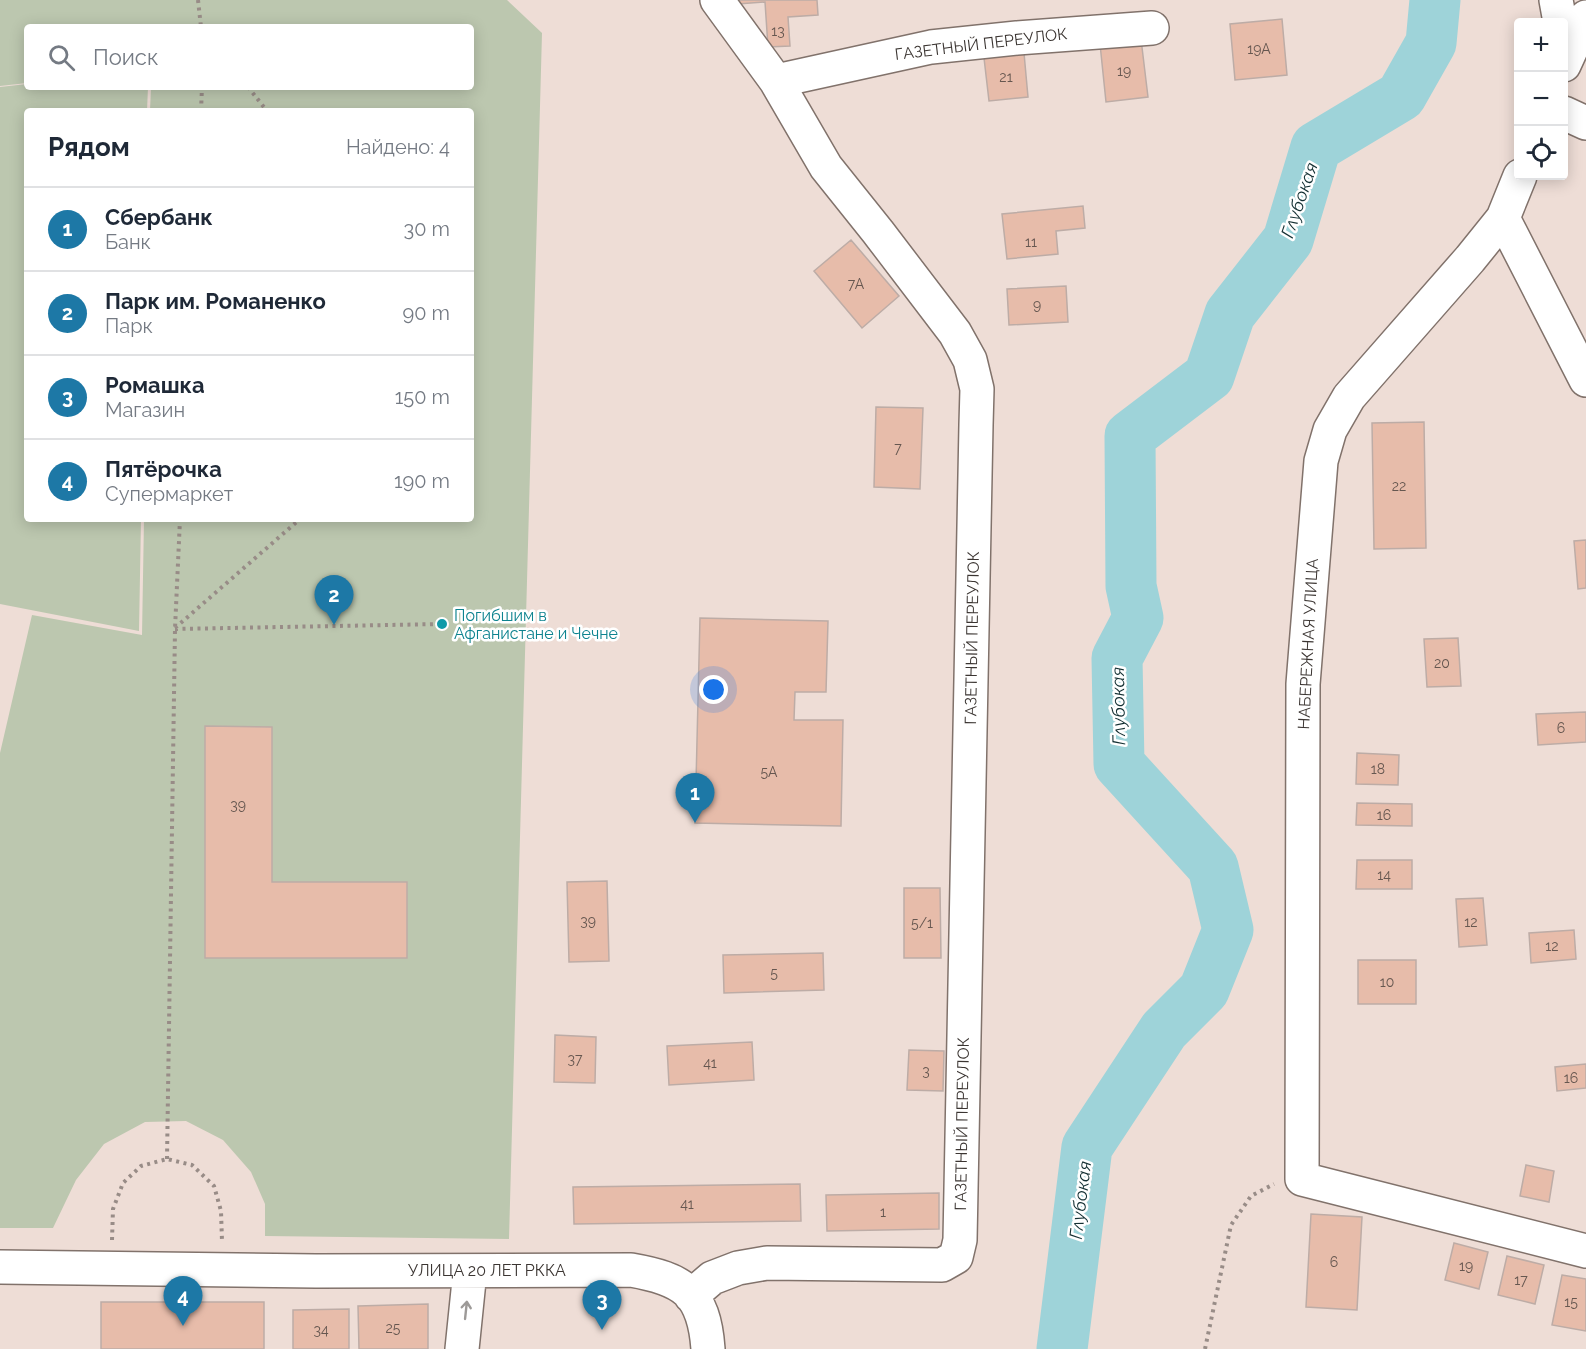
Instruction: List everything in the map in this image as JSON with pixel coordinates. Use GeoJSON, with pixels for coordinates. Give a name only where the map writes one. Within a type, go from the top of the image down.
{"type":"FeatureCollection","features":[{"type":"Feature","properties":{"kind":"street","name":"ГАЗЕТНЫЙ ПЕРЕУЛОК"},"geometry":{"type":"LineString","coordinates":[[691,1296],[712,1278],[738,1268],[767,1263],[942,1265],[956,1257],[960,1228],[976,389],[970,360],[955,333],[826,167],[776,81],[717,0]]}},
{"type":"Feature","properties":{"kind":"street"},"geometry":{"type":"LineString","coordinates":[[1556,0],[1559,18]]}},
{"type":"Feature","properties":{"kind":"street"},"geometry":{"type":"LineString","coordinates":[[1568,48],[1586,17]]}},
{"type":"Feature","properties":{"kind":"street","name":"ГАЗЕТНЫЙ ПЕРЕУЛОК"},"geometry":{"type":"LineString","coordinates":[[776,81],[931,47],[1152,28]]}},
{"type":"Feature","properties":{"kind":"street"},"geometry":{"type":"LineString","coordinates":[[1568,115],[1586,123]]}},
{"type":"Feature","properties":{"kind":"street","name":"НАБЕРЕЖНАЯ УЛИЦА"},"geometry":{"type":"LineString","coordinates":[[1302,1179],[1303,684],[1321,461],[1329,430],[1349,397],[1503,218],[1518,180]]}},
{"type":"Feature","properties":{"kind":"street"},"geometry":{"type":"LineString","coordinates":[[1503,218],[1586,380]]}},
{"type":"Feature","properties":{"kind":"street"},"geometry":{"type":"LineString","coordinates":[[1302,1179],[1586,1251]]}},
{"type":"Feature","properties":{"kind":"street","name":"УЛИЦА 20 ЛЕТ РККА"},"geometry":{"type":"LineString","coordinates":[[0,1267],[631,1270],[660,1275],[676,1282],[691,1296]]}},
{"type":"Feature","properties":{"kind":"street"},"geometry":{"type":"LineString","coordinates":[[462,1349],[470,1270]]}},
{"type":"Feature","properties":{"kind":"street"},"geometry":{"type":"LineString","coordinates":[[691,1296],[700,1310],[707,1329],[708,1349]]}},
{"type":"Feature","properties":{"kind":"path"},"geometry":{"type":"LineString","coordinates":[[198,0],[201,24]]}},
{"type":"Feature","properties":{"kind":"path"},"geometry":{"type":"LineString","coordinates":[[201,108],[202,90]]}},
{"type":"Feature","properties":{"kind":"path"},"geometry":{"type":"LineString","coordinates":[[250,90],[265,108]]}},
{"type":"Feature","properties":{"kind":"path"},"geometry":{"type":"LineString","coordinates":[[167,1159],[175,629],[180,522]]}},
{"type":"Feature","properties":{"kind":"path"},"geometry":{"type":"LineString","coordinates":[[175,629],[297,522]]}},
{"type":"Feature","properties":{"kind":"path"},"geometry":{"type":"LineString","coordinates":[[175,629],[442,624]]}},
{"type":"Feature","properties":{"kind":"path"},"geometry":{"type":"LineString","coordinates":[[110,1268],[113,1209],[123,1183],[141,1166],[167,1159],[192,1165],[214,1186],[221,1211],[223,1269]]}},
{"type":"Feature","properties":{"kind":"path"},"geometry":{"type":"LineString","coordinates":[[1205,1349],[1231,1225],[1251,1196],[1277,1182],[1302,1179]]}},
{"type":"Feature","properties":{"kind":"green space"},"geometry":{"type":"Polygon","coordinates":[[[0,0],[507,0],[542,33],[509,1239],[265,1236],[265,1204],[251,1172],[223,1140],[186,1121],[145,1122],[104,1144],[76,1180],[53,1228],[0,1228],[0,753],[32,615],[142,635],[144,522],[474,522],[474,108],[150,108],[151,90],[474,90],[474,24],[24,24],[24,83],[0,86],[0,0]]]}},
{"type":"Feature","properties":{"kind":"green space"},"geometry":{"type":"Polygon","coordinates":[[[24,84],[24,90],[148,90],[147,108],[24,108],[24,522],[141,522],[139,631],[0,604],[0,87],[24,84]]]}},
{"type":"Feature","properties":{"kind":"building"},"geometry":{"type":"Polygon","coordinates":[[[738,0],[817,0],[818,15],[788,17],[790,46],[768,47],[765,2],[738,4],[738,0]]]}},
{"type":"Feature","properties":{"kind":"building"},"geometry":{"type":"Polygon","coordinates":[[[1282,19],[1287,75],[1235,80],[1230,24],[1282,19]]]}},
{"type":"Feature","properties":{"kind":"building"},"geometry":{"type":"Polygon","coordinates":[[[1141,39],[1148,97],[1106,102],[1100,44],[1141,39]]]}},
{"type":"Feature","properties":{"kind":"building"},"geometry":{"type":"Polygon","coordinates":[[[1024,53],[1028,97],[989,101],[984,58],[1024,53]]]}},
{"type":"Feature","properties":{"kind":"building"},"geometry":{"type":"Polygon","coordinates":[[[1083,206],[1085,228],[1056,231],[1058,254],[1007,259],[1002,214],[1083,206]]]}},
{"type":"Feature","properties":{"kind":"building"},"geometry":{"type":"Polygon","coordinates":[[[851,240],[899,296],[862,328],[814,271],[851,240]]]}},
{"type":"Feature","properties":{"kind":"building"},"geometry":{"type":"Polygon","coordinates":[[[1066,286],[1068,322],[1009,325],[1007,289],[1066,286]]]}},
{"type":"Feature","properties":{"kind":"building"},"geometry":{"type":"Polygon","coordinates":[[[876,407],[923,408],[920,489],[874,487],[876,407]]]}},
{"type":"Feature","properties":{"kind":"building"},"geometry":{"type":"Polygon","coordinates":[[[1424,422],[1426,548],[1374,549],[1372,423],[1424,422]]]}},
{"type":"Feature","properties":{"kind":"building"},"geometry":{"type":"Polygon","coordinates":[[[1586,540],[1586,588],[1578,589],[1574,541],[1586,540]]]}},
{"type":"Feature","properties":{"kind":"building"},"geometry":{"type":"Polygon","coordinates":[[[700,618],[828,621],[826,692],[795,692],[794,720],[843,720],[841,826],[695,823],[700,618]]]}},
{"type":"Feature","properties":{"kind":"building"},"geometry":{"type":"Polygon","coordinates":[[[1458,638],[1461,686],[1427,687],[1424,639],[1458,638]]]}},
{"type":"Feature","properties":{"kind":"building"},"geometry":{"type":"Polygon","coordinates":[[[1586,712],[1586,742],[1538,745],[1536,714],[1586,712]]]}},
{"type":"Feature","properties":{"kind":"building"},"geometry":{"type":"Polygon","coordinates":[[[205,726],[272,727],[272,882],[407,882],[407,958],[205,958],[205,726]]]}},
{"type":"Feature","properties":{"kind":"building"},"geometry":{"type":"Polygon","coordinates":[[[1357,753],[1399,755],[1398,785],[1356,784],[1357,753]]]}},
{"type":"Feature","properties":{"kind":"building"},"geometry":{"type":"Polygon","coordinates":[[[1357,803],[1412,804],[1412,826],[1356,825],[1357,803]]]}},
{"type":"Feature","properties":{"kind":"building"},"geometry":{"type":"Polygon","coordinates":[[[1357,860],[1412,860],[1412,889],[1356,889],[1357,860]]]}},
{"type":"Feature","properties":{"kind":"building"},"geometry":{"type":"Polygon","coordinates":[[[607,881],[609,961],[569,962],[567,882],[607,881]]]}},
{"type":"Feature","properties":{"kind":"building"},"geometry":{"type":"Polygon","coordinates":[[[904,888],[940,888],[941,958],[904,958],[904,888]]]}},
{"type":"Feature","properties":{"kind":"building"},"geometry":{"type":"Polygon","coordinates":[[[1483,898],[1487,945],[1459,947],[1456,899],[1483,898]]]}},
{"type":"Feature","properties":{"kind":"building"},"geometry":{"type":"Polygon","coordinates":[[[1574,930],[1576,959],[1531,963],[1529,933],[1574,930]]]}},
{"type":"Feature","properties":{"kind":"building"},"geometry":{"type":"Polygon","coordinates":[[[823,953],[824,990],[724,993],[723,955],[823,953]]]}},
{"type":"Feature","properties":{"kind":"building"},"geometry":{"type":"Polygon","coordinates":[[[1358,960],[1416,960],[1416,1004],[1358,1004],[1358,960]]]}},
{"type":"Feature","properties":{"kind":"building"},"geometry":{"type":"Polygon","coordinates":[[[555,1035],[596,1037],[595,1083],[554,1082],[555,1035]]]}},
{"type":"Feature","properties":{"kind":"building"},"geometry":{"type":"Polygon","coordinates":[[[752,1042],[754,1080],[669,1085],[667,1046],[752,1042]]]}},
{"type":"Feature","properties":{"kind":"building"},"geometry":{"type":"Polygon","coordinates":[[[909,1050],[944,1051],[943,1091],[907,1090],[909,1050]]]}},
{"type":"Feature","properties":{"kind":"building"},"geometry":{"type":"Polygon","coordinates":[[[1586,1064],[1586,1088],[1557,1091],[1555,1067],[1586,1064]]]}},
{"type":"Feature","properties":{"kind":"building"},"geometry":{"type":"Polygon","coordinates":[[[1526,1165],[1554,1171],[1549,1202],[1520,1196],[1526,1165]]]}},
{"type":"Feature","properties":{"kind":"building"},"geometry":{"type":"Polygon","coordinates":[[[800,1184],[801,1221],[574,1224],[573,1187],[800,1184]]]}},
{"type":"Feature","properties":{"kind":"building"},"geometry":{"type":"Polygon","coordinates":[[[939,1193],[939,1229],[827,1231],[826,1195],[939,1193]]]}},
{"type":"Feature","properties":{"kind":"building"},"geometry":{"type":"Polygon","coordinates":[[[1311,1214],[1362,1217],[1357,1310],[1306,1307],[1311,1214]]]}},
{"type":"Feature","properties":{"kind":"building"},"geometry":{"type":"Polygon","coordinates":[[[1454,1243],[1488,1252],[1479,1289],[1445,1280],[1454,1243]]]}},
{"type":"Feature","properties":{"kind":"building"},"geometry":{"type":"Polygon","coordinates":[[[1507,1256],[1544,1265],[1535,1304],[1498,1295],[1507,1256]]]}},
{"type":"Feature","properties":{"kind":"building"},"geometry":{"type":"Polygon","coordinates":[[[1562,1275],[1586,1279],[1586,1331],[1552,1325],[1562,1275]]]}},
{"type":"Feature","properties":{"kind":"building"},"geometry":{"type":"Polygon","coordinates":[[[101,1302],[264,1302],[264,1349],[101,1349],[101,1302]]]}},
{"type":"Feature","properties":{"kind":"building"},"geometry":{"type":"Polygon","coordinates":[[[428,1304],[428,1349],[359,1349],[358,1306],[428,1304]]]}},
{"type":"Feature","properties":{"kind":"building"},"geometry":{"type":"Polygon","coordinates":[[[349,1309],[349,1349],[293,1349],[293,1310],[349,1309]]]}},
{"type":"Feature","properties":{"kind":"waterway","name":"Глубокая"},"geometry":{"type":"LineString","coordinates":[[1062,1349],[1087,1147],[1164,1030],[1204,990],[1228,930],[1213,867],[1119,764],[1117,658],[1138,618],[1131,586],[1130,436],[1209,376],[1230,314],[1288,240],[1316,147],[1401,96],[1431,43],[1435,0]]}},
{"type":"Feature","properties":{"kind":"place","name":"Погибшим в Афганистане и Чечне"},"geometry":{"type":"Point","coordinates":[442,624]}},
{"type":"Feature","properties":{"kind":"place","name":"Парк им. Романенко"},"geometry":{"type":"Point","coordinates":[334,625]}},
{"type":"Feature","properties":{"kind":"place","name":"Сбербанк"},"geometry":{"type":"Point","coordinates":[695,823]}},
{"type":"Feature","properties":{"kind":"place","name":"Пятёрочка"},"geometry":{"type":"Point","coordinates":[183,1326]}},
{"type":"Feature","properties":{"kind":"place","name":"Ромашка"},"geometry":{"type":"Point","coordinates":[602,1330]}}]}
